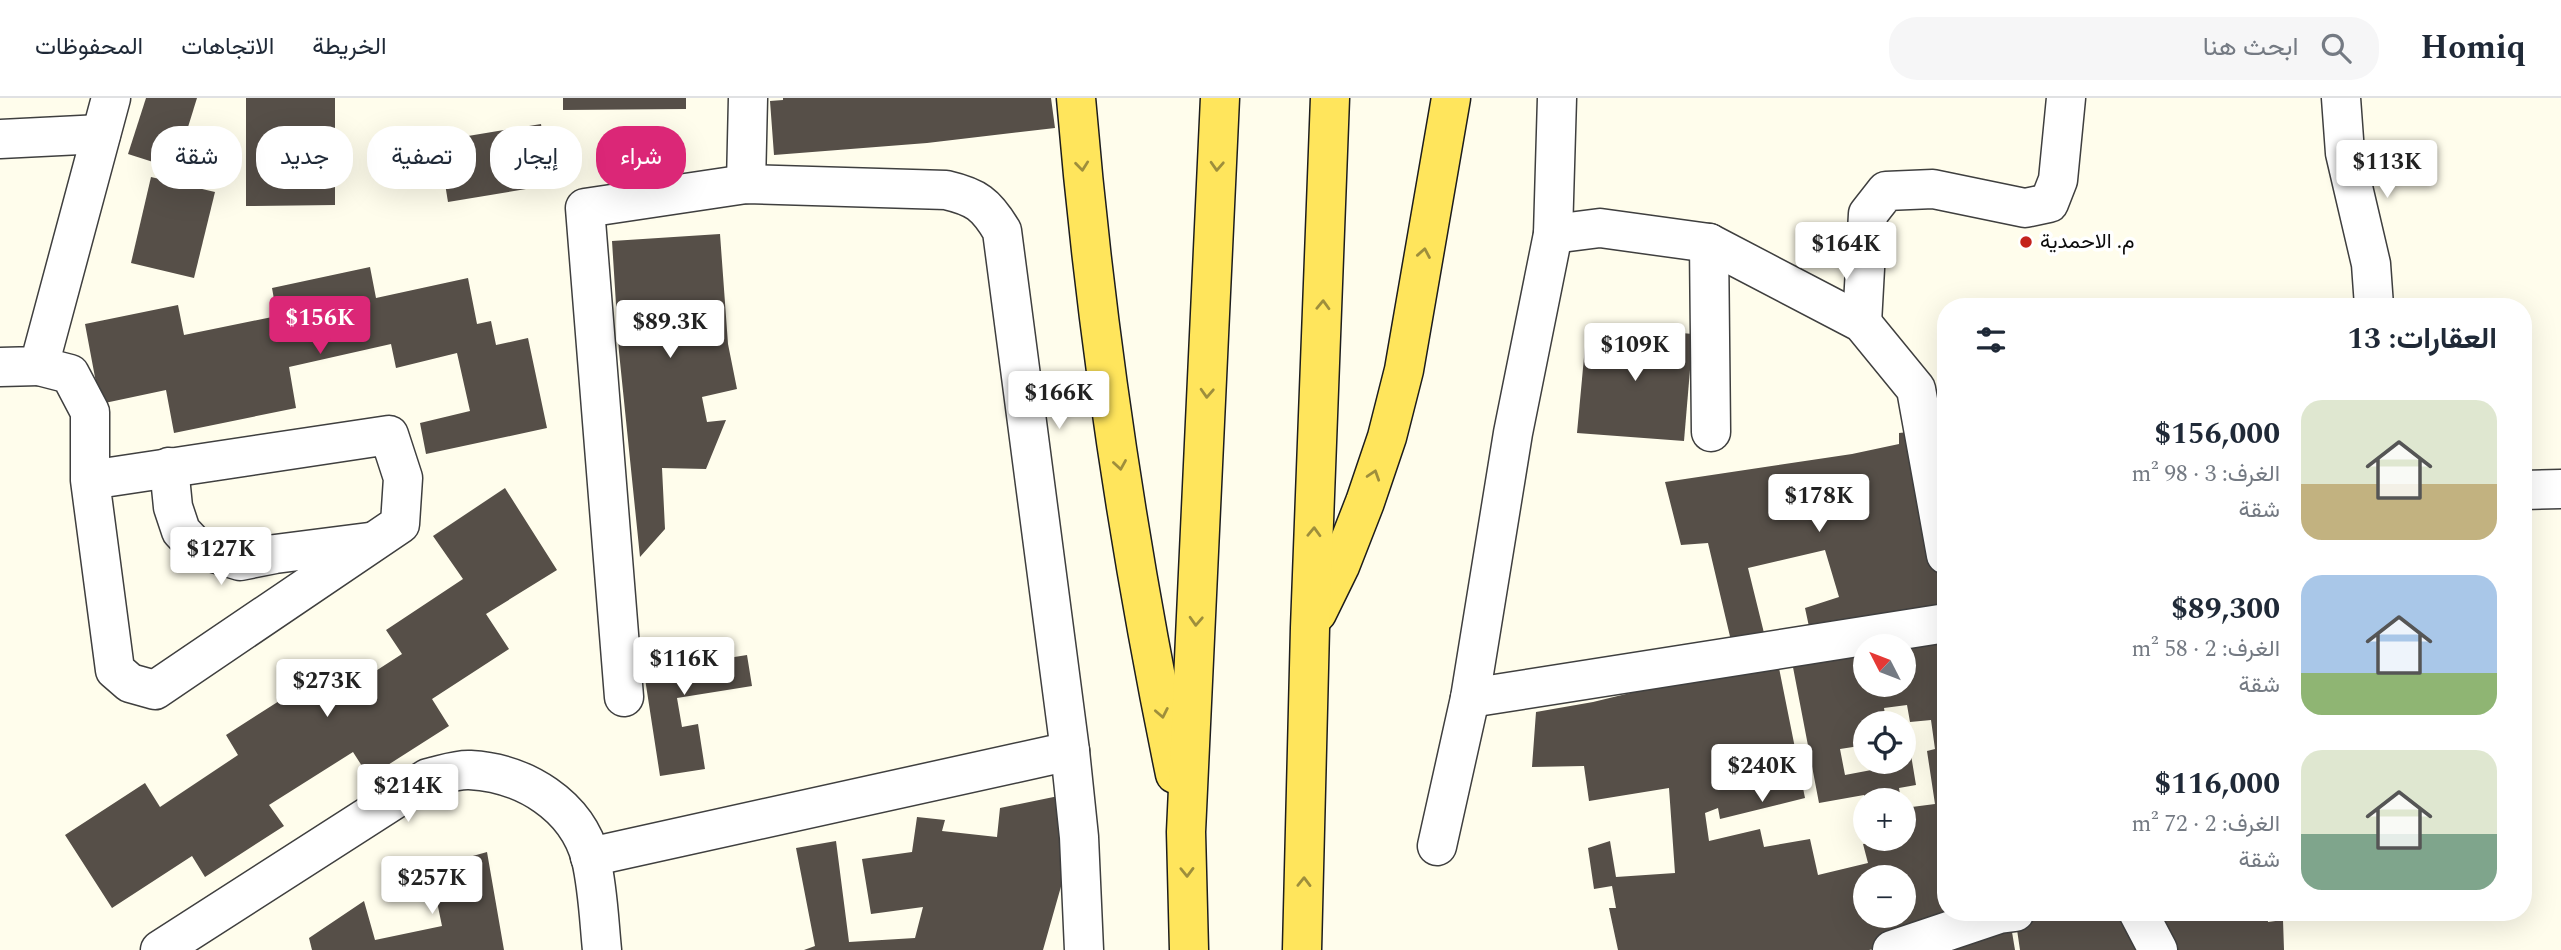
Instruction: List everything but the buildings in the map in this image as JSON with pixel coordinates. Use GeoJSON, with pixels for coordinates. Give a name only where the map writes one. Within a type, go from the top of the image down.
{"type":"FeatureCollection","features":[{"type":"Feature","properties":{"kind":"main road"},"geometry":{"type":"LineString","coordinates":[[1076,98],[1092,260],[1112,416],[1157,690],[1186,832]]}},
{"type":"Feature","properties":{"kind":"main road"},"geometry":{"type":"LineString","coordinates":[[1189,950],[1186,832],[1220,98]]}},
{"type":"Feature","properties":{"kind":"main road"},"geometry":{"type":"LineString","coordinates":[[1302,950],[1310,628],[1330,98]]}},
{"type":"Feature","properties":{"kind":"main road"},"geometry":{"type":"LineString","coordinates":[[1310,628],[1350,540],[1387,437],[1404,370],[1451,98]]}},
{"type":"Feature","properties":{"kind":"street"},"geometry":{"type":"LineString","coordinates":[[746,184],[748,98]]}},
{"type":"Feature","properties":{"kind":"street"},"geometry":{"type":"LineString","coordinates":[[1437,846],[1470,698],[1513,433],[1553,234],[1557,98]]}},
{"type":"Feature","properties":{"kind":"street"},"geometry":{"type":"LineString","coordinates":[[1862,323],[1868,214],[1886,191],[1933,189],[2025,208],[2049,204],[2058,180],[2066,98]]}},
{"type":"Feature","properties":{"kind":"street"},"geometry":{"type":"LineString","coordinates":[[2341,98],[2345,153],[2371,264],[2373,298]]}},
{"type":"Feature","properties":{"kind":"street"},"geometry":{"type":"LineString","coordinates":[[0,139],[106,116],[39,366]]}},
{"type":"Feature","properties":{"kind":"street"},"geometry":{"type":"LineString","coordinates":[[624,697],[585,208],[746,184],[946,190],[970,195],[989,210],[1002,232],[1070,751],[1079,837],[1084,950]]}},
{"type":"Feature","properties":{"kind":"street"},"geometry":{"type":"LineString","coordinates":[[1553,234],[1600,228],[1709,243],[1862,323],[1916,389],[1937,505]]}},
{"type":"Feature","properties":{"kind":"street"},"geometry":{"type":"LineString","coordinates":[[1709,243],[1711,432]]}},
{"type":"Feature","properties":{"kind":"street"},"geometry":{"type":"LineString","coordinates":[[0,368],[39,366],[70,374],[90,412],[90,480],[115,670],[130,683],[155,690],[400,524],[402,478],[388,435],[90,480]]}},
{"type":"Feature","properties":{"kind":"street"},"geometry":{"type":"LineString","coordinates":[[169,467],[173,506],[181,531],[197,548],[240,561],[374,541]]}},
{"type":"Feature","properties":{"kind":"street"},"geometry":{"type":"LineString","coordinates":[[2532,490],[2561,489]]}},
{"type":"Feature","properties":{"kind":"street"},"geometry":{"type":"LineString","coordinates":[[1470,698],[1937,624]]}},
{"type":"Feature","properties":{"kind":"street"},"geometry":{"type":"LineString","coordinates":[[590,857],[1070,751]]}},
{"type":"Feature","properties":{"kind":"street"},"geometry":{"type":"LineString","coordinates":[[160,950],[428,778],[468,770],[508,775],[544,793],[573,821],[590,857],[602,950]]}},
{"type":"Feature","properties":{"kind":"street"},"geometry":{"type":"LineString","coordinates":[[1892,950],[1978,921]]}},
{"type":"Feature","properties":{"kind":"street"},"geometry":{"type":"LineString","coordinates":[[2143,921],[2158,950]]}},
{"type":"Feature","properties":{"kind":"place","name":"م. الاحمدية"},"geometry":{"type":"Point","coordinates":[2026,242]}}]}
